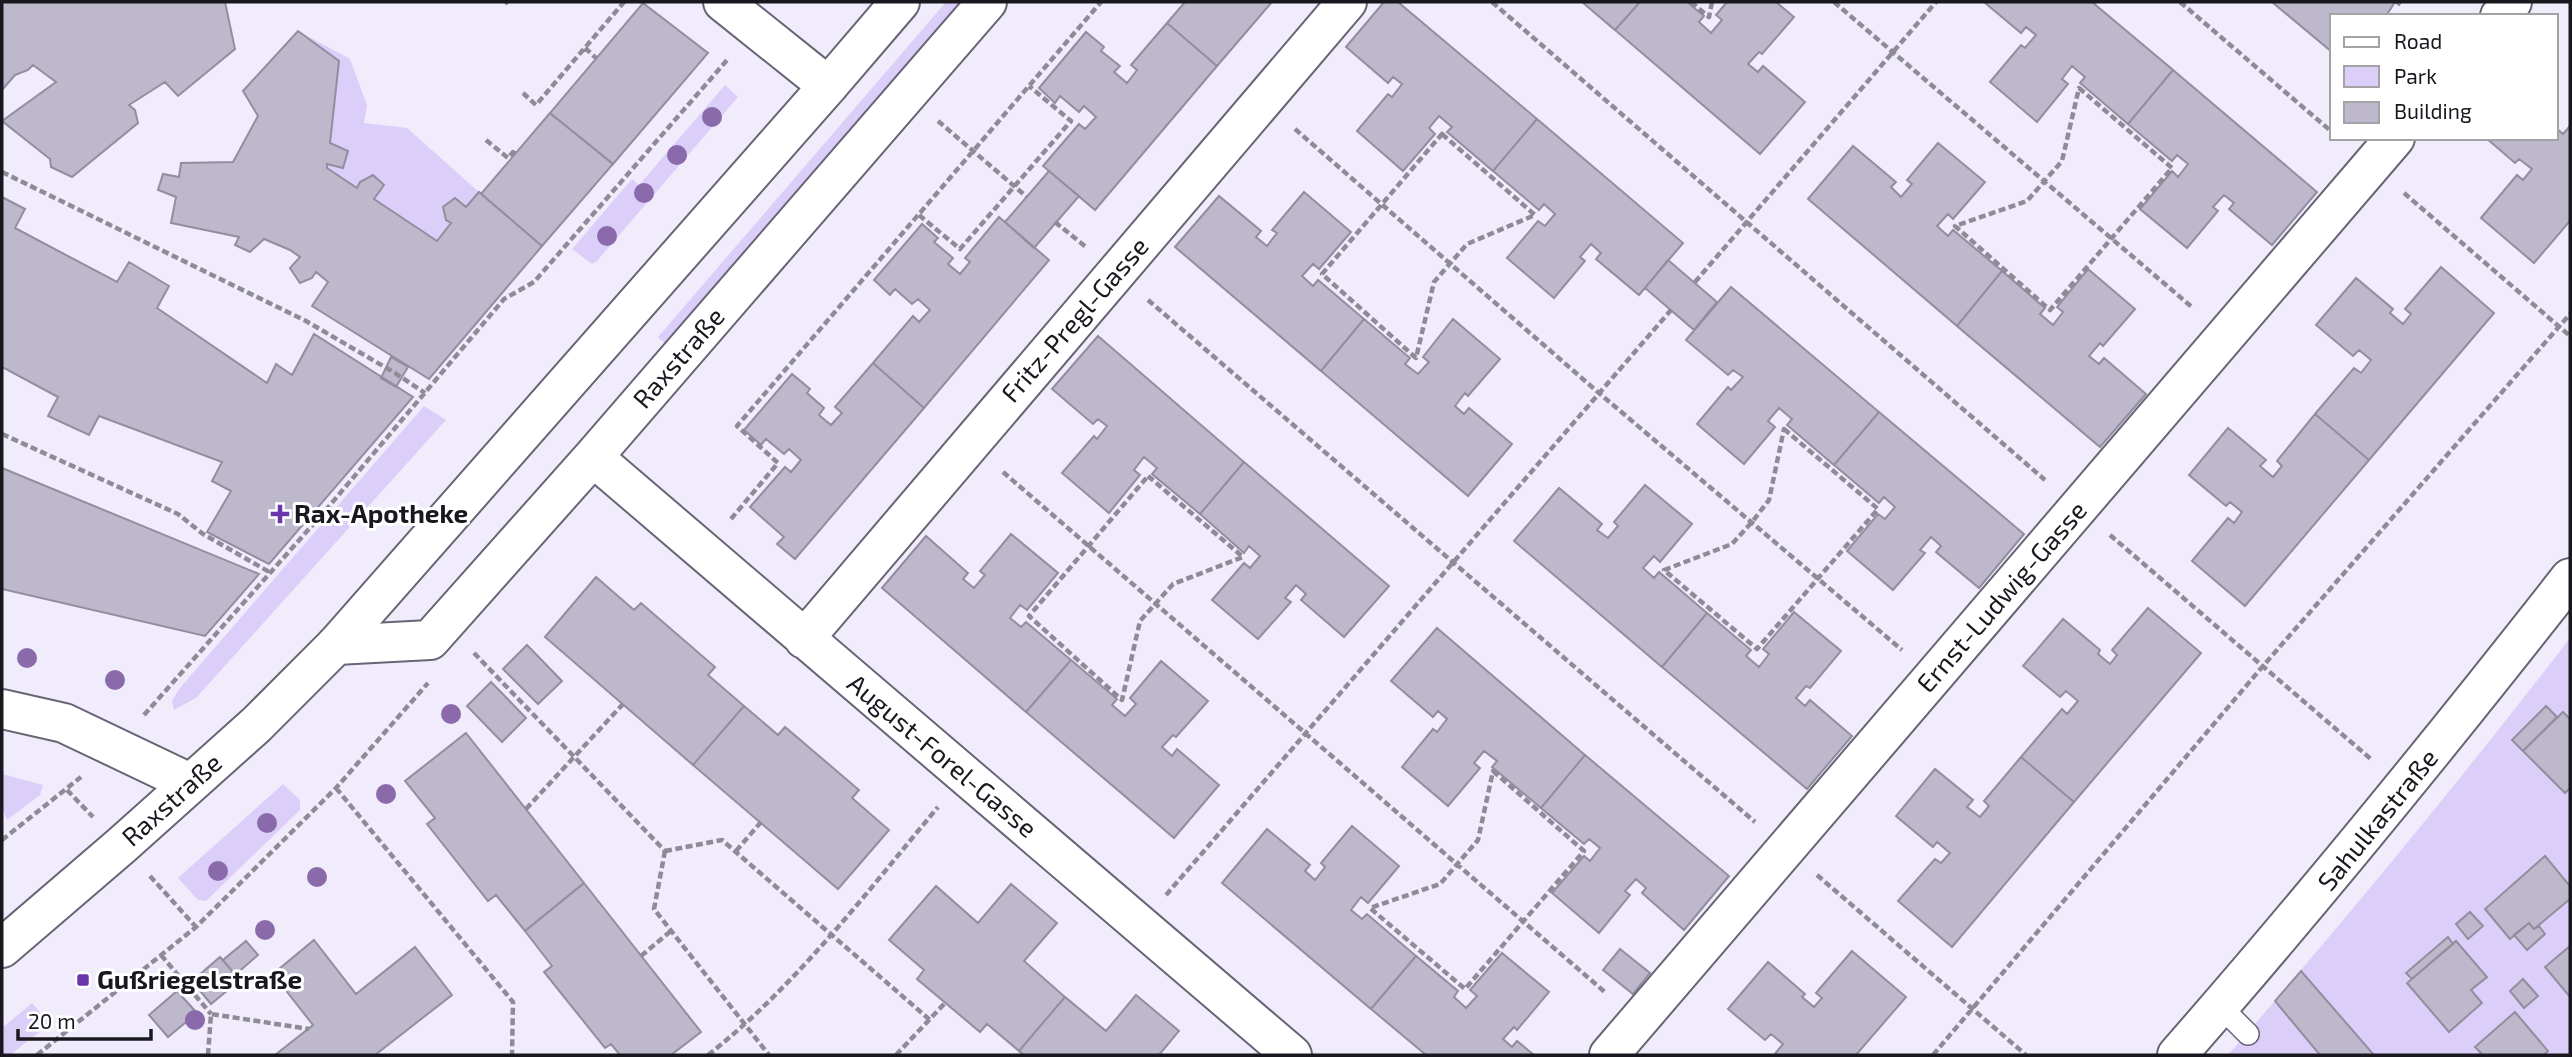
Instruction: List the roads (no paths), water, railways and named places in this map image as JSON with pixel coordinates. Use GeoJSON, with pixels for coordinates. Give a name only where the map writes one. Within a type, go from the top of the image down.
{"type":"FeatureCollection","features":[{"type":"Feature","properties":{"kind":"street"},"geometry":{"type":"LineString","coordinates":[[723,2],[828,86]]}},
{"type":"Feature","properties":{"kind":"street","name":"Raxstraße"},"geometry":{"type":"LineString","coordinates":[[2,948],[256,725],[336,645],[900,2]]}},
{"type":"Feature","properties":{"kind":"street","name":"Raxstraße"},"geometry":{"type":"LineString","coordinates":[[336,645],[430,640],[593,457],[987,2]]}},
{"type":"Feature","properties":{"kind":"street","name":"Fritz-Pregl-Gasse"},"geometry":{"type":"LineString","coordinates":[[804,639],[1347,2]]}},
{"type":"Feature","properties":{"kind":"street","name":"Ernst-Ludwig-Gasse"},"geometry":{"type":"LineString","coordinates":[[1609,1055],[2383,152]]}},
{"type":"Feature","properties":{"kind":"street","name":"August-Forel-Gasse"},"geometry":{"type":"LineString","coordinates":[[593,457],[1292,1055]]}},
{"type":"Feature","properties":{"kind":"street","name":"Sahulkastraße"},"geometry":{"type":"LineString","coordinates":[[2178,1055],[2404,789],[2570,578]]}},
{"type":"Feature","properties":{"kind":"street"},"geometry":{"type":"LineString","coordinates":[[2,709],[64,723],[190,783]]}},
{"type":"Feature","properties":{"kind":"lane"},"geometry":{"type":"LineString","coordinates":[[2220,1006],[2248,1034]]}},
{"type":"Feature","properties":{"kind":"place","name":"Rax-Apotheke"},"geometry":{"type":"Point","coordinates":[280,514]}},
{"type":"Feature","properties":{"kind":"place","name":"Gußriegelstraße"},"geometry":{"type":"Point","coordinates":[83,980]}}]}
